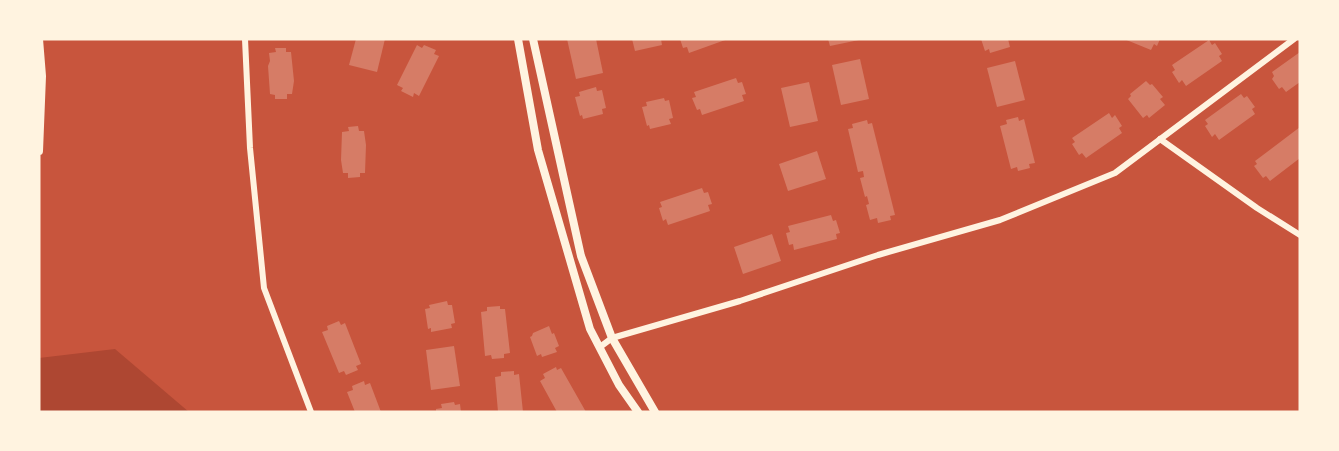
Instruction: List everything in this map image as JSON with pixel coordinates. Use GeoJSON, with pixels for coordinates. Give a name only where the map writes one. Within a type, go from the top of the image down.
{"type":"FeatureCollection","features":[{"type":"Feature","properties":{"kind":"main road"},"geometry":{"type":"LineString","coordinates":[[39,39],[42,76],[39,151]]}},
{"type":"Feature","properties":{"kind":"street"},"geometry":{"type":"LineString","coordinates":[[246,39],[250,148],[264,288],[311,412]]}},
{"type":"Feature","properties":{"kind":"street"},"geometry":{"type":"LineString","coordinates":[[518,39],[538,150],[590,329],[619,385],[638,412]]}},
{"type":"Feature","properties":{"kind":"street"},"geometry":{"type":"LineString","coordinates":[[532,39],[581,256],[612,338],[655,412]]}},
{"type":"Feature","properties":{"kind":"street"},"geometry":{"type":"LineString","coordinates":[[600,347],[612,338],[740,301],[878,255],[1000,220],[1115,172],[1294,39]]}},
{"type":"Feature","properties":{"kind":"street"},"geometry":{"type":"LineString","coordinates":[[1160,139],[1257,208],[1300,235]]}},
{"type":"Feature","properties":{"kind":"shaded area"},"geometry":{"type":"Polygon","coordinates":[[[115,349],[189,412],[39,412],[39,358],[115,349]]]}},
{"type":"Feature","properties":{"kind":"building"},"geometry":{"type":"Polygon","coordinates":[[[356,39],[385,39],[377,72],[349,65],[356,39]]]}},
{"type":"Feature","properties":{"kind":"building"},"geometry":{"type":"Polygon","coordinates":[[[567,39],[596,39],[603,73],[576,79],[567,39]]]}},
{"type":"Feature","properties":{"kind":"building"},"geometry":{"type":"Polygon","coordinates":[[[632,39],[661,39],[662,45],[635,51],[632,39]]]}},
{"type":"Feature","properties":{"kind":"building"},"geometry":{"type":"Polygon","coordinates":[[[680,39],[728,39],[689,53],[687,47],[683,48],[680,39]]]}},
{"type":"Feature","properties":{"kind":"building"},"geometry":{"type":"Polygon","coordinates":[[[828,39],[858,39],[859,40],[830,46],[828,39]]]}},
{"type":"Feature","properties":{"kind":"building"},"geometry":{"type":"Polygon","coordinates":[[[981,39],[1008,39],[1010,47],[990,53],[989,49],[985,51],[981,39]]]}},
{"type":"Feature","properties":{"kind":"building"},"geometry":{"type":"Polygon","coordinates":[[[1124,39],[1160,39],[1157,46],[1154,44],[1151,50],[1124,39]]]}},
{"type":"Feature","properties":{"kind":"building"},"geometry":{"type":"Polygon","coordinates":[[[1209,40],[1212,45],[1215,43],[1222,54],[1219,56],[1222,61],[1186,86],[1182,80],[1179,83],[1172,72],[1175,70],[1172,65],[1209,40]]]}},
{"type":"Feature","properties":{"kind":"building"},"geometry":{"type":"Polygon","coordinates":[[[417,45],[436,50],[434,54],[439,56],[419,96],[414,93],[413,97],[401,91],[403,88],[397,85],[417,45]]]}},
{"type":"Feature","properties":{"kind":"building"},"geometry":{"type":"Polygon","coordinates":[[[275,48],[286,48],[286,52],[291,52],[294,81],[292,94],[287,94],[287,99],[275,99],[275,95],[270,94],[269,53],[276,52],[275,48]]]}},
{"type":"Feature","properties":{"kind":"building"},"geometry":{"type":"Polygon","coordinates":[[[1300,52],[1300,82],[1286,92],[1282,87],[1279,89],[1272,79],[1274,76],[1272,72],[1300,52]]]}},
{"type":"Feature","properties":{"kind":"building"},"geometry":{"type":"Polygon","coordinates":[[[860,59],[869,99],[841,105],[832,65],[860,59]]]}},
{"type":"Feature","properties":{"kind":"building"},"geometry":{"type":"Polygon","coordinates":[[[1015,61],[1025,100],[997,107],[987,68],[1015,61]]]}},
{"type":"Feature","properties":{"kind":"building"},"geometry":{"type":"Polygon","coordinates":[[[736,78],[738,83],[742,82],[746,94],[742,95],[744,101],[702,115],[700,109],[697,110],[692,98],[696,97],[694,92],[736,78]]]}},
{"type":"Feature","properties":{"kind":"building"},"geometry":{"type":"Polygon","coordinates":[[[1146,81],[1152,84],[1163,97],[1160,99],[1165,105],[1149,118],[1147,115],[1143,118],[1128,99],[1130,94],[1146,81]]]}},
{"type":"Feature","properties":{"kind":"building"},"geometry":{"type":"Polygon","coordinates":[[[809,82],[818,121],[790,127],[781,88],[809,82]]]}},
{"type":"Feature","properties":{"kind":"building"},"geometry":{"type":"Polygon","coordinates":[[[596,87],[597,91],[602,90],[606,108],[602,109],[603,114],[583,119],[575,97],[580,96],[579,92],[596,87]]]}},
{"type":"Feature","properties":{"kind":"building"},"geometry":{"type":"Polygon","coordinates":[[[1241,94],[1244,98],[1247,96],[1255,107],[1252,109],[1255,114],[1219,140],[1215,134],[1212,137],[1205,126],[1208,124],[1205,120],[1241,94]]]}},
{"type":"Feature","properties":{"kind":"building"},"geometry":{"type":"Polygon","coordinates":[[[664,98],[665,101],[669,100],[673,118],[669,119],[671,124],[650,129],[642,107],[647,106],[646,102],[664,98]]]}},
{"type":"Feature","properties":{"kind":"building"},"geometry":{"type":"Polygon","coordinates":[[[1109,113],[1112,118],[1115,115],[1122,126],[1119,128],[1122,133],[1086,158],[1082,153],[1079,155],[1072,144],[1075,142],[1072,138],[1109,113]]]}},
{"type":"Feature","properties":{"kind":"building"},"geometry":{"type":"Polygon","coordinates":[[[1018,117],[1019,121],[1024,119],[1035,163],[1029,164],[1030,168],[1018,171],[1017,167],[1011,169],[1000,126],[1007,124],[1006,120],[1018,117]]]}},
{"type":"Feature","properties":{"kind":"building"},"geometry":{"type":"Polygon","coordinates":[[[867,120],[868,124],[872,123],[895,215],[890,216],[891,220],[878,223],[877,218],[870,220],[866,205],[869,204],[860,178],[864,177],[863,171],[858,172],[848,129],[853,128],[852,124],[867,120]]]}},
{"type":"Feature","properties":{"kind":"building"},"geometry":{"type":"Polygon","coordinates":[[[358,126],[359,131],[364,131],[365,173],[360,173],[360,177],[348,178],[348,173],[343,173],[341,160],[342,132],[349,131],[348,127],[358,126]]]}},
{"type":"Feature","properties":{"kind":"building"},"geometry":{"type":"Polygon","coordinates":[[[1300,127],[1300,158],[1270,181],[1266,176],[1263,178],[1254,166],[1257,164],[1255,161],[1300,127]]]}},
{"type":"Feature","properties":{"kind":"building"},"geometry":{"type":"Polygon","coordinates":[[[817,151],[826,179],[788,191],[779,164],[817,151]]]}},
{"type":"Feature","properties":{"kind":"building"},"geometry":{"type":"Polygon","coordinates":[[[702,188],[704,193],[708,192],[712,204],[708,205],[710,211],[668,225],[666,219],[663,221],[659,208],[662,207],[660,202],[702,188]]]}},
{"type":"Feature","properties":{"kind":"building"},"geometry":{"type":"Polygon","coordinates":[[[831,215],[833,221],[836,220],[840,233],[836,234],[837,239],[794,250],[793,244],[789,245],[786,233],[790,232],[788,226],[831,215]]]}},
{"type":"Feature","properties":{"kind":"building"},"geometry":{"type":"Polygon","coordinates":[[[772,234],[781,261],[743,274],[734,247],[772,234]]]}},
{"type":"Feature","properties":{"kind":"building"},"geometry":{"type":"Polygon","coordinates":[[[447,301],[448,305],[452,305],[455,323],[451,324],[452,328],[431,332],[431,328],[428,329],[425,309],[430,308],[429,305],[447,301]]]}},
{"type":"Feature","properties":{"kind":"building"},"geometry":{"type":"Polygon","coordinates":[[[500,306],[500,309],[505,309],[510,353],[504,354],[504,358],[492,359],[491,355],[485,356],[481,312],[487,311],[487,307],[500,306]]]}},
{"type":"Feature","properties":{"kind":"building"},"geometry":{"type":"Polygon","coordinates":[[[339,321],[341,325],[345,323],[361,364],[356,366],[358,370],[346,375],[344,371],[339,373],[322,332],[328,330],[327,326],[339,321]]]}},
{"type":"Feature","properties":{"kind":"building"},"geometry":{"type":"Polygon","coordinates":[[[549,326],[559,346],[555,348],[557,352],[542,357],[541,354],[537,356],[530,337],[533,333],[549,326]]]}},
{"type":"Feature","properties":{"kind":"building"},"geometry":{"type":"Polygon","coordinates":[[[454,346],[460,386],[431,390],[426,350],[454,346]]]}},
{"type":"Feature","properties":{"kind":"building"},"geometry":{"type":"Polygon","coordinates":[[[556,367],[557,370],[561,368],[586,412],[557,412],[540,381],[545,378],[543,374],[556,367]]]}},
{"type":"Feature","properties":{"kind":"building"},"geometry":{"type":"Polygon","coordinates":[[[514,371],[514,375],[519,374],[523,412],[498,412],[495,377],[501,376],[501,372],[514,371]]]}},
{"type":"Feature","properties":{"kind":"building"},"geometry":{"type":"Polygon","coordinates":[[[364,381],[365,385],[370,383],[381,412],[355,412],[347,392],[353,390],[352,386],[364,381]]]}},
{"type":"Feature","properties":{"kind":"building"},"geometry":{"type":"Polygon","coordinates":[[[454,402],[455,405],[460,404],[461,412],[436,412],[436,409],[442,408],[441,404],[454,402]]]}}]}
